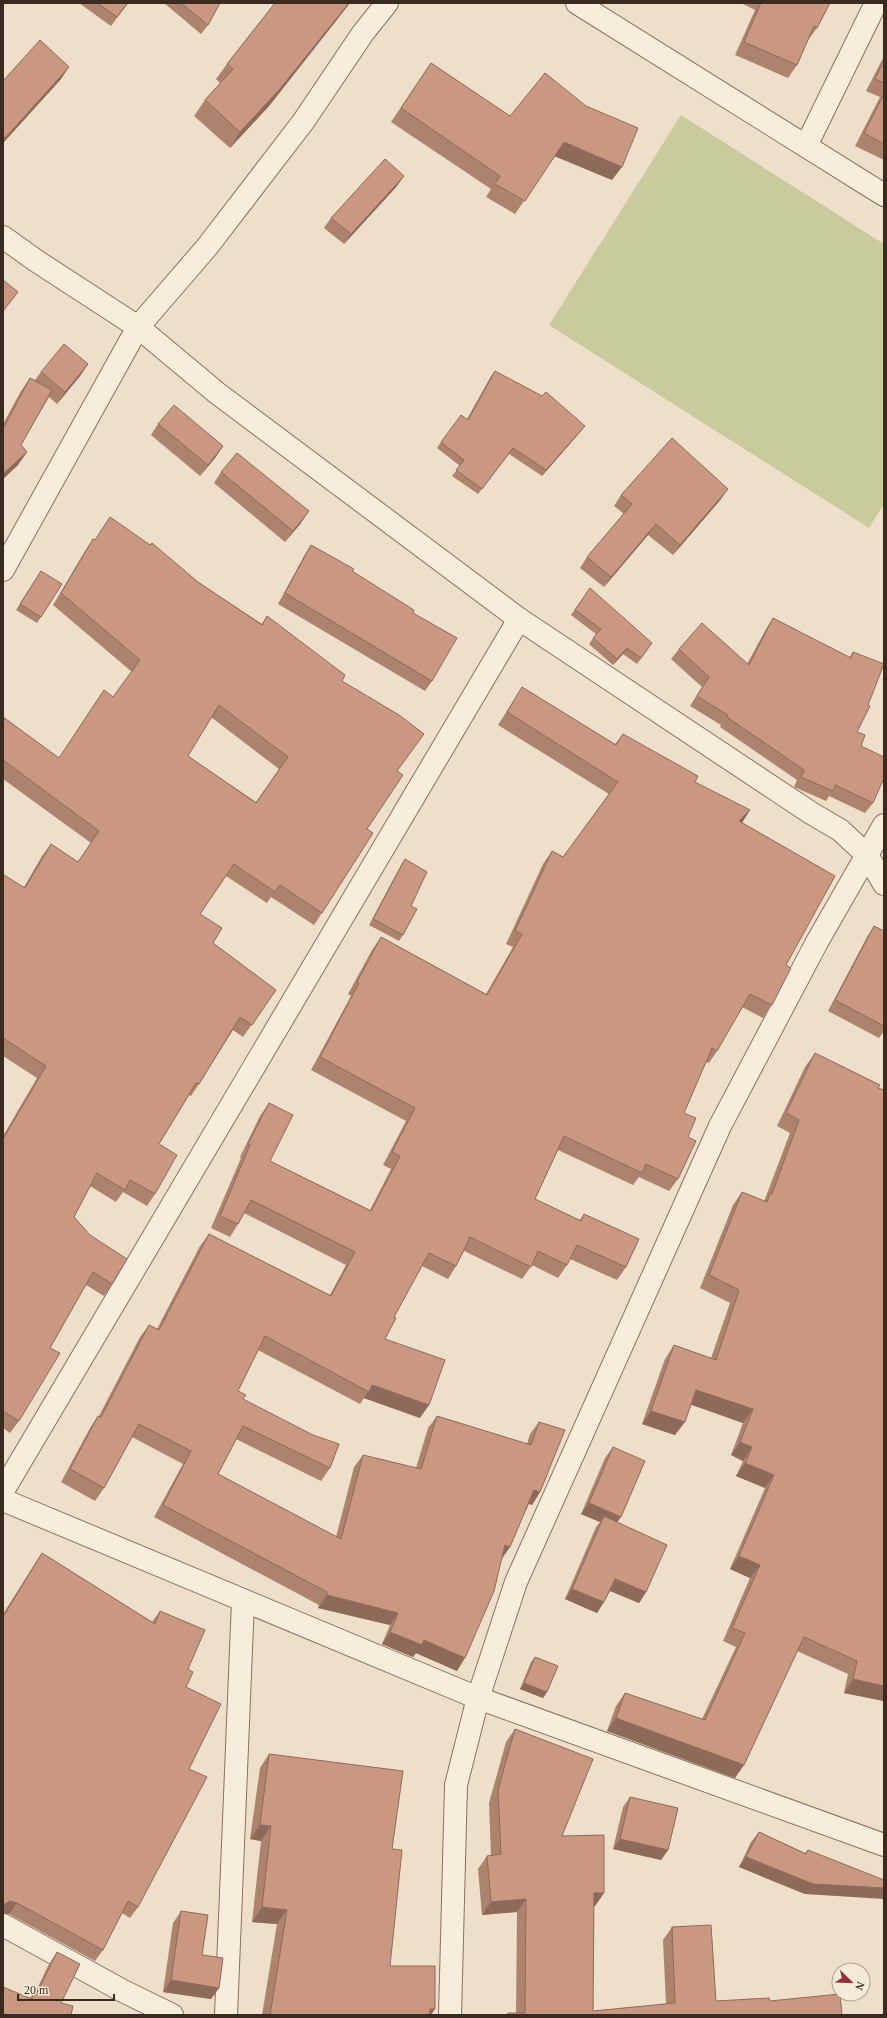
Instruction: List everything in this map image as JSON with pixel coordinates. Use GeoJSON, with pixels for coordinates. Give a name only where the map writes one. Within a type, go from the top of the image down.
{"type":"FeatureCollection","features":[{"type":"Feature","properties":{"kind":"street"},"geometry":{"type":"LineString","coordinates":[[3,570],[138,327],[207,247],[294,135],[363,33],[387,3]]}},
{"type":"Feature","properties":{"kind":"street"},"geometry":{"type":"LineString","coordinates":[[578,3],[884,195]]}},
{"type":"Feature","properties":{"kind":"street"},"geometry":{"type":"LineString","coordinates":[[806,146],[876,3]]}},
{"type":"Feature","properties":{"kind":"street"},"geometry":{"type":"LineString","coordinates":[[3,237],[35,260],[138,327],[217,393],[519,619],[804,809],[840,830],[867,855],[884,884]]}},
{"type":"Feature","properties":{"kind":"street"},"geometry":{"type":"LineString","coordinates":[[3,1491],[519,619]]}},
{"type":"Feature","properties":{"kind":"street"},"geometry":{"type":"LineString","coordinates":[[450,2015],[456,1785],[478,1698],[516,1582],[720,1126],[817,942],[884,825]]}},
{"type":"Feature","properties":{"kind":"street"},"geometry":{"type":"LineString","coordinates":[[3,1500],[478,1698],[884,1845]]}},
{"type":"Feature","properties":{"kind":"street"},"geometry":{"type":"LineString","coordinates":[[226,2015],[244,1601]]}},
{"type":"Feature","properties":{"kind":"street"},"geometry":{"type":"LineString","coordinates":[[3,1925],[123,1991],[172,2015]]}},
{"type":"Feature","properties":{"kind":"green space"},"geometry":{"type":"Polygon","coordinates":[[[681,115],[884,244],[884,504],[869,528],[549,325],[681,115]]]}},
{"type":"Feature","properties":{"kind":"building"},"geometry":{"type":"Polygon","coordinates":[[[97,3],[128,3],[117,17],[97,3]]]}},
{"type":"Feature","properties":{"kind":"building"},"geometry":{"type":"Polygon","coordinates":[[[181,3],[220,3],[208,25],[181,3]]]}},
{"type":"Feature","properties":{"kind":"building"},"geometry":{"type":"Polygon","coordinates":[[[275,3],[349,3],[279,90],[240,132],[205,100],[233,69],[227,64],[275,3]]]}},
{"type":"Feature","properties":{"kind":"building"},"geometry":{"type":"Polygon","coordinates":[[[761,3],[830,3],[817,28],[814,26],[797,65],[744,42],[761,3]]]}},
{"type":"Feature","properties":{"kind":"building"},"geometry":{"type":"Polygon","coordinates":[[[40,40],[69,67],[5,138],[3,136],[3,81],[40,40]]]}},
{"type":"Feature","properties":{"kind":"building"},"geometry":{"type":"Polygon","coordinates":[[[884,60],[884,83],[875,79],[884,60]]]}},
{"type":"Feature","properties":{"kind":"building"},"geometry":{"type":"Polygon","coordinates":[[[431,63],[510,116],[545,73],[586,106],[638,128],[622,167],[564,142],[525,201],[495,184],[500,176],[401,108],[431,63]]]}},
{"type":"Feature","properties":{"kind":"building"},"geometry":{"type":"Polygon","coordinates":[[[884,94],[884,144],[864,133],[884,94]]]}},
{"type":"Feature","properties":{"kind":"building"},"geometry":{"type":"Polygon","coordinates":[[[385,159],[404,176],[351,234],[331,218],[385,159]]]}},
{"type":"Feature","properties":{"kind":"building"},"geometry":{"type":"Polygon","coordinates":[[[3,280],[18,292],[3,311],[3,280]]]}},
{"type":"Feature","properties":{"kind":"building"},"geometry":{"type":"Polygon","coordinates":[[[64,344],[88,364],[65,392],[41,372],[64,344]]]}},
{"type":"Feature","properties":{"kind":"building"},"geometry":{"type":"Polygon","coordinates":[[[495,371],[542,396],[546,392],[585,426],[546,470],[513,448],[482,489],[456,470],[464,460],[441,442],[461,415],[468,420],[495,371]]]}},
{"type":"Feature","properties":{"kind":"building"},"geometry":{"type":"Polygon","coordinates":[[[30,378],[52,390],[21,445],[27,452],[3,474],[3,426],[4,427],[30,378]]]}},
{"type":"Feature","properties":{"kind":"building"},"geometry":{"type":"Polygon","coordinates":[[[174,405],[223,446],[208,465],[158,424],[174,405]]]}},
{"type":"Feature","properties":{"kind":"building"},"geometry":{"type":"Polygon","coordinates":[[[672,438],[728,489],[680,545],[656,524],[611,577],[587,557],[632,504],[621,495],[672,438]]]}},
{"type":"Feature","properties":{"kind":"building"},"geometry":{"type":"Polygon","coordinates":[[[237,453],[309,511],[293,531],[221,472],[237,453]]]}},
{"type":"Feature","properties":{"kind":"building"},"geometry":{"type":"Polygon","coordinates":[[[110,517],[150,545],[152,543],[198,582],[262,625],[267,616],[345,675],[342,681],[399,715],[424,734],[397,771],[403,775],[367,829],[373,833],[322,913],[280,885],[275,892],[234,864],[200,914],[222,928],[213,943],[276,990],[252,1025],[240,1017],[199,1084],[196,1083],[159,1144],[177,1155],[155,1194],[130,1180],[125,1190],[97,1173],[74,1217],[90,1235],[127,1259],[112,1284],[93,1272],[50,1348],[60,1353],[19,1421],[3,1411],[3,1139],[46,1066],[3,1038],[3,877],[4,875],[25,888],[51,844],[78,862],[99,831],[3,760],[3,717],[59,758],[104,690],[113,697],[140,660],[61,593],[93,539],[95,540],[110,517]],[[219,705],[188,756],[256,803],[288,757],[219,705]]]}},
{"type":"Feature","properties":{"kind":"building"},"geometry":{"type":"Polygon","coordinates":[[[311,545],[354,569],[352,571],[414,610],[413,613],[457,638],[432,681],[285,593],[311,545]]]}},
{"type":"Feature","properties":{"kind":"building"},"geometry":{"type":"Polygon","coordinates":[[[41,571],[62,584],[41,617],[20,604],[41,571]]]}},
{"type":"Feature","properties":{"kind":"building"},"geometry":{"type":"Polygon","coordinates":[[[590,588],[652,643],[641,658],[627,648],[617,659],[593,638],[601,629],[575,610],[590,588]]]}},
{"type":"Feature","properties":{"kind":"building"},"geometry":{"type":"Polygon","coordinates":[[[773,618],[851,658],[853,652],[884,664],[868,705],[870,706],[857,732],[865,735],[861,746],[884,757],[884,778],[873,803],[835,785],[833,791],[801,777],[804,770],[727,717],[728,715],[697,696],[709,677],[679,649],[702,623],[749,665],[773,618]]]}},
{"type":"Feature","properties":{"kind":"building"},"geometry":{"type":"Polygon","coordinates":[[[522,687],[616,745],[623,734],[698,776],[695,782],[750,810],[739,821],[835,876],[786,965],[791,968],[772,1005],[750,994],[717,1051],[712,1048],[684,1113],[696,1118],[688,1137],[696,1141],[678,1179],[646,1164],[642,1173],[564,1136],[535,1199],[581,1221],[584,1214],[639,1239],[626,1267],[577,1245],[567,1265],[538,1251],[531,1267],[470,1237],[456,1266],[429,1253],[394,1317],[396,1318],[385,1339],[445,1360],[429,1405],[372,1385],[369,1392],[265,1336],[238,1391],[246,1395],[243,1399],[313,1435],[339,1444],[330,1468],[243,1426],[218,1474],[341,1539],[363,1455],[421,1469],[437,1416],[531,1445],[539,1422],[565,1430],[540,1492],[534,1490],[510,1547],[505,1545],[494,1591],[465,1658],[424,1640],[422,1645],[390,1632],[398,1613],[327,1595],[327,1592],[163,1505],[191,1451],[139,1424],[104,1488],[70,1469],[98,1416],[101,1417],[149,1325],[159,1330],[209,1234],[331,1296],[355,1252],[251,1200],[238,1224],[220,1216],[250,1145],[248,1144],[269,1103],[293,1115],[270,1161],[371,1211],[400,1156],[392,1152],[415,1108],[320,1057],[359,983],[357,982],[381,937],[487,995],[522,934],[515,931],[552,851],[563,857],[618,782],[507,712],[522,687]]]}},
{"type":"Feature","properties":{"kind":"building"},"geometry":{"type":"Polygon","coordinates":[[[405,859],[427,872],[411,906],[417,909],[403,935],[373,919],[405,859]]]}},
{"type":"Feature","properties":{"kind":"building"},"geometry":{"type":"Polygon","coordinates":[[[874,926],[884,931],[884,1026],[835,1000],[874,926]]]}},
{"type":"Feature","properties":{"kind":"building"},"geometry":{"type":"Polygon","coordinates":[[[815,1053],[880,1085],[878,1088],[884,1090],[884,1686],[853,1679],[857,1661],[804,1637],[744,1765],[616,1718],[625,1693],[705,1720],[745,1633],[732,1628],[760,1565],[739,1556],[774,1475],[745,1463],[752,1447],[740,1442],[753,1409],[696,1390],[685,1422],[651,1411],[674,1345],[716,1360],[739,1290],[709,1275],[742,1192],[767,1202],[770,1193],[772,1194],[799,1120],[786,1113],[815,1053]]]}},
{"type":"Feature","properties":{"kind":"building"},"geometry":{"type":"Polygon","coordinates":[[[613,1447],[645,1461],[621,1517],[589,1503],[613,1447]]]}},
{"type":"Feature","properties":{"kind":"building"},"geometry":{"type":"Polygon","coordinates":[[[604,1516],[667,1545],[646,1592],[615,1579],[604,1602],[572,1589],[604,1516]]]}},
{"type":"Feature","properties":{"kind":"building"},"geometry":{"type":"Polygon","coordinates":[[[42,1553],[155,1624],[160,1611],[205,1630],[188,1669],[193,1672],[186,1687],[221,1704],[189,1769],[207,1777],[138,1907],[128,1901],[103,1950],[17,1903],[10,1901],[3,1905],[3,1617],[42,1553]]]}},
{"type":"Feature","properties":{"kind":"building"},"geometry":{"type":"Polygon","coordinates":[[[535,1657],[558,1666],[547,1692],[524,1683],[535,1657]]]}},
{"type":"Feature","properties":{"kind":"building"},"geometry":{"type":"Polygon","coordinates":[[[515,1729],[593,1759],[562,1836],[604,1835],[604,1893],[594,1893],[593,2011],[675,2003],[672,1927],[711,1925],[716,2001],[769,1998],[770,2001],[831,1995],[831,2002],[841,2002],[842,2015],[508,2015],[508,2013],[525,2013],[526,1899],[491,1902],[487,1856],[501,1854],[498,1790],[515,1729]]]}},
{"type":"Feature","properties":{"kind":"building"},"geometry":{"type":"Polygon","coordinates":[[[269,1754],[403,1771],[392,1849],[402,1850],[390,1966],[435,1966],[435,2009],[430,2009],[429,2015],[270,2015],[287,1910],[262,1907],[271,1826],[260,1825],[269,1754]]]}},
{"type":"Feature","properties":{"kind":"building"},"geometry":{"type":"Polygon","coordinates":[[[630,1797],[678,1808],[668,1850],[620,1839],[630,1797]]]}},
{"type":"Feature","properties":{"kind":"building"},"geometry":{"type":"Polygon","coordinates":[[[759,1832],[806,1854],[808,1850],[884,1880],[884,1888],[813,1884],[746,1857],[759,1832]]]}},
{"type":"Feature","properties":{"kind":"building"},"geometry":{"type":"Polygon","coordinates":[[[181,1911],[208,1915],[202,1955],[223,1958],[219,1988],[171,1980],[181,1911]]]}},
{"type":"Feature","properties":{"kind":"building"},"geometry":{"type":"Polygon","coordinates":[[[57,1952],[80,1964],[61,2003],[73,2006],[71,2015],[3,2015],[3,1987],[32,1999],[33,1994],[36,1995],[57,1952]]]}}]}
